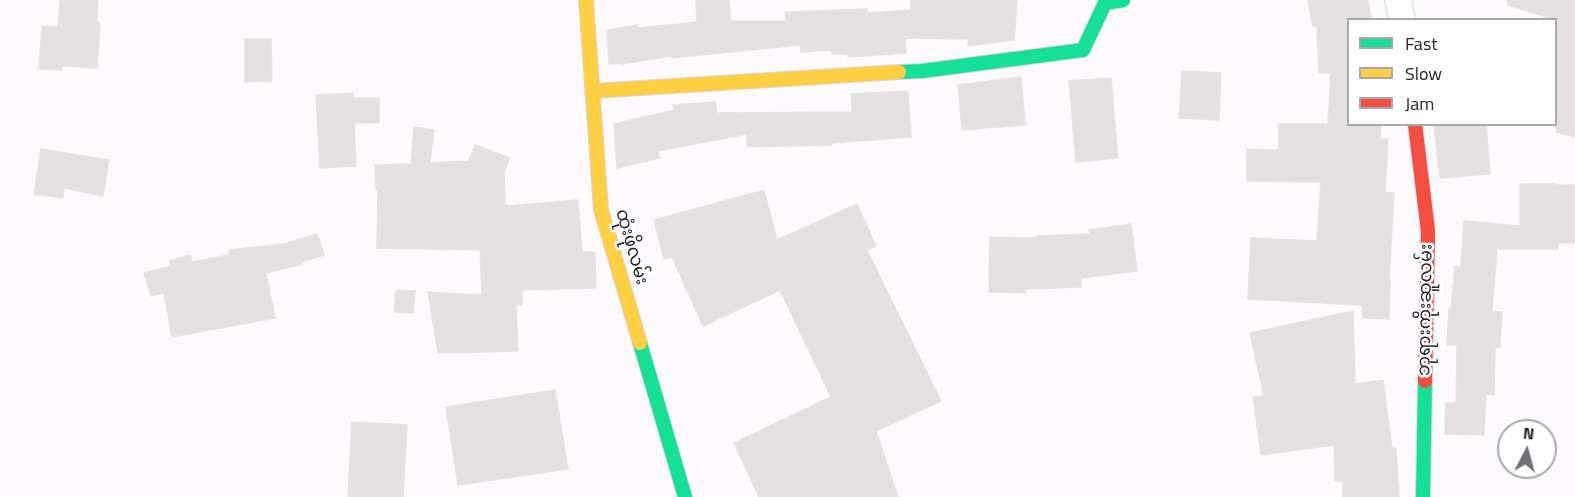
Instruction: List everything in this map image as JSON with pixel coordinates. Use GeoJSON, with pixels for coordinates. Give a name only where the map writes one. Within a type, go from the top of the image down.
{"type":"FeatureCollection","features":[{"type":"Feature","properties":{"kind":"street","name":"ထုံးဖိုလမ်း"},"geometry":{"type":"LineString","coordinates":[[586,0],[601,210],[685,497]]}},
{"type":"Feature","properties":{"kind":"street"},"geometry":{"type":"LineString","coordinates":[[592,91],[922,71],[1083,51],[1105,3],[1124,0]]}},
{"type":"Feature","properties":{"kind":"street"},"geometry":{"type":"LineString","coordinates":[[1398,0],[1402,18]]}},
{"type":"Feature","properties":{"kind":"street","name":"ဘုရားကိုးဆူလမ်း"},"geometry":{"type":"LineString","coordinates":[[1415,126],[1428,231],[1423,497]]}},
{"type":"Feature","properties":{"kind":"building"},"geometry":{"type":"Polygon","coordinates":[[[60,0],[98,0],[97,23],[100,23],[97,68],[62,66],[62,70],[39,69],[42,26],[58,27],[60,0]]]}},
{"type":"Feature","properties":{"kind":"building"},"geometry":{"type":"Polygon","coordinates":[[[696,0],[729,0],[731,21],[786,21],[785,12],[867,9],[867,13],[911,10],[911,0],[1017,0],[1014,40],[968,46],[969,39],[905,38],[906,53],[848,57],[848,54],[832,54],[832,50],[801,52],[800,45],[609,64],[607,30],[637,25],[637,28],[697,22],[696,0]]]}},
{"type":"Feature","properties":{"kind":"building"},"geometry":{"type":"Polygon","coordinates":[[[1308,0],[1368,0],[1371,18],[1347,18],[1347,126],[1381,126],[1380,139],[1388,139],[1385,193],[1394,193],[1389,319],[1363,318],[1362,305],[1248,299],[1251,238],[1317,241],[1321,182],[1247,181],[1247,149],[1279,150],[1279,124],[1328,124],[1331,73],[1319,73],[1317,26],[1313,27],[1308,0]]]}},
{"type":"Feature","properties":{"kind":"building"},"geometry":{"type":"Polygon","coordinates":[[[1508,0],[1575,0],[1575,137],[1556,132],[1557,18],[1550,18],[1508,5],[1508,0]]]}},
{"type":"Feature","properties":{"kind":"building"},"geometry":{"type":"Polygon","coordinates":[[[245,39],[271,39],[272,81],[245,82],[245,39]]]}},
{"type":"Feature","properties":{"kind":"building"},"geometry":{"type":"Polygon","coordinates":[[[1182,71],[1221,73],[1219,120],[1179,118],[1182,71]]]}},
{"type":"Feature","properties":{"kind":"building"},"geometry":{"type":"Polygon","coordinates":[[[1021,77],[1025,125],[962,130],[958,85],[1021,77]]]}},
{"type":"Feature","properties":{"kind":"building"},"geometry":{"type":"Polygon","coordinates":[[[1111,78],[1118,158],[1076,162],[1069,81],[1111,78]]]}},
{"type":"Feature","properties":{"kind":"building"},"geometry":{"type":"Polygon","coordinates":[[[908,91],[911,137],[832,143],[832,145],[747,147],[747,134],[658,151],[660,158],[617,168],[614,124],[674,110],[673,105],[715,102],[717,113],[852,112],[851,94],[908,91]]]}},
{"type":"Feature","properties":{"kind":"building"},"geometry":{"type":"Polygon","coordinates":[[[353,93],[353,98],[379,98],[379,123],[354,123],[356,166],[320,168],[316,95],[353,93]]]}},
{"type":"Feature","properties":{"kind":"building"},"geometry":{"type":"Polygon","coordinates":[[[1434,126],[1486,126],[1490,174],[1440,178],[1434,126]]]}},
{"type":"Feature","properties":{"kind":"building"},"geometry":{"type":"Polygon","coordinates":[[[414,127],[434,130],[430,163],[469,161],[475,145],[510,158],[504,172],[505,206],[578,200],[582,252],[594,252],[596,288],[522,290],[522,305],[516,305],[518,351],[438,353],[428,292],[482,295],[480,250],[377,248],[378,189],[376,190],[375,165],[411,164],[414,127]]]}},
{"type":"Feature","properties":{"kind":"building"},"geometry":{"type":"Polygon","coordinates":[[[41,149],[109,160],[103,196],[64,188],[63,198],[34,194],[41,149]]]}},
{"type":"Feature","properties":{"kind":"building"},"geometry":{"type":"Polygon","coordinates":[[[1520,184],[1575,185],[1575,243],[1558,243],[1558,249],[1497,249],[1492,311],[1502,312],[1500,348],[1495,347],[1494,395],[1486,394],[1484,435],[1445,434],[1446,403],[1456,403],[1457,345],[1447,345],[1455,266],[1461,267],[1464,221],[1520,226],[1520,184]]]}},
{"type":"Feature","properties":{"kind":"building"},"geometry":{"type":"Polygon","coordinates":[[[764,190],[777,240],[857,204],[876,246],[867,250],[941,401],[876,431],[898,497],[759,497],[734,443],[831,397],[780,290],[703,326],[672,257],[664,259],[654,220],[764,190]]]}},
{"type":"Feature","properties":{"kind":"building"},"geometry":{"type":"Polygon","coordinates":[[[1131,224],[1137,271],[1081,278],[1081,287],[1025,289],[1025,293],[989,292],[990,237],[1036,238],[1036,236],[1090,234],[1089,230],[1131,224]]]}},
{"type":"Feature","properties":{"kind":"building"},"geometry":{"type":"Polygon","coordinates":[[[317,234],[324,255],[301,262],[302,264],[266,273],[275,318],[172,337],[164,293],[151,296],[144,273],[171,266],[169,261],[190,255],[192,262],[229,255],[229,250],[283,244],[317,234]]]}},
{"type":"Feature","properties":{"kind":"building"},"geometry":{"type":"Polygon","coordinates":[[[396,290],[415,291],[413,313],[394,312],[396,290]]]}},
{"type":"Feature","properties":{"kind":"building"},"geometry":{"type":"Polygon","coordinates":[[[1353,311],[1355,384],[1383,380],[1392,448],[1396,448],[1399,497],[1343,497],[1343,481],[1335,481],[1334,445],[1261,455],[1253,397],[1264,396],[1250,333],[1353,311]]]}},
{"type":"Feature","properties":{"kind":"building"},"geometry":{"type":"Polygon","coordinates":[[[555,390],[568,469],[458,485],[446,407],[555,390]]]}},
{"type":"Feature","properties":{"kind":"building"},"geometry":{"type":"Polygon","coordinates":[[[352,422],[407,425],[403,497],[348,497],[352,422]]]}},
{"type":"Feature","properties":{"kind":"traffic: fast"},"geometry":{"type":"LineString","coordinates":[[899,72],[1083,50],[1105,3],[1123,0]]}},
{"type":"Feature","properties":{"kind":"traffic: fast"},"geometry":{"type":"LineString","coordinates":[[640,343],[685,497]]}},
{"type":"Feature","properties":{"kind":"traffic: fast"},"geometry":{"type":"LineString","coordinates":[[1423,497],[1425,381]]}},
{"type":"Feature","properties":{"kind":"traffic: slow"},"geometry":{"type":"LineString","coordinates":[[586,0],[601,210],[640,343]]}},
{"type":"Feature","properties":{"kind":"traffic: slow"},"geometry":{"type":"LineString","coordinates":[[592,91],[899,72]]}},
{"type":"Feature","properties":{"kind":"traffic: jam"},"geometry":{"type":"LineString","coordinates":[[1415,126],[1428,231],[1425,381]]}}]}
